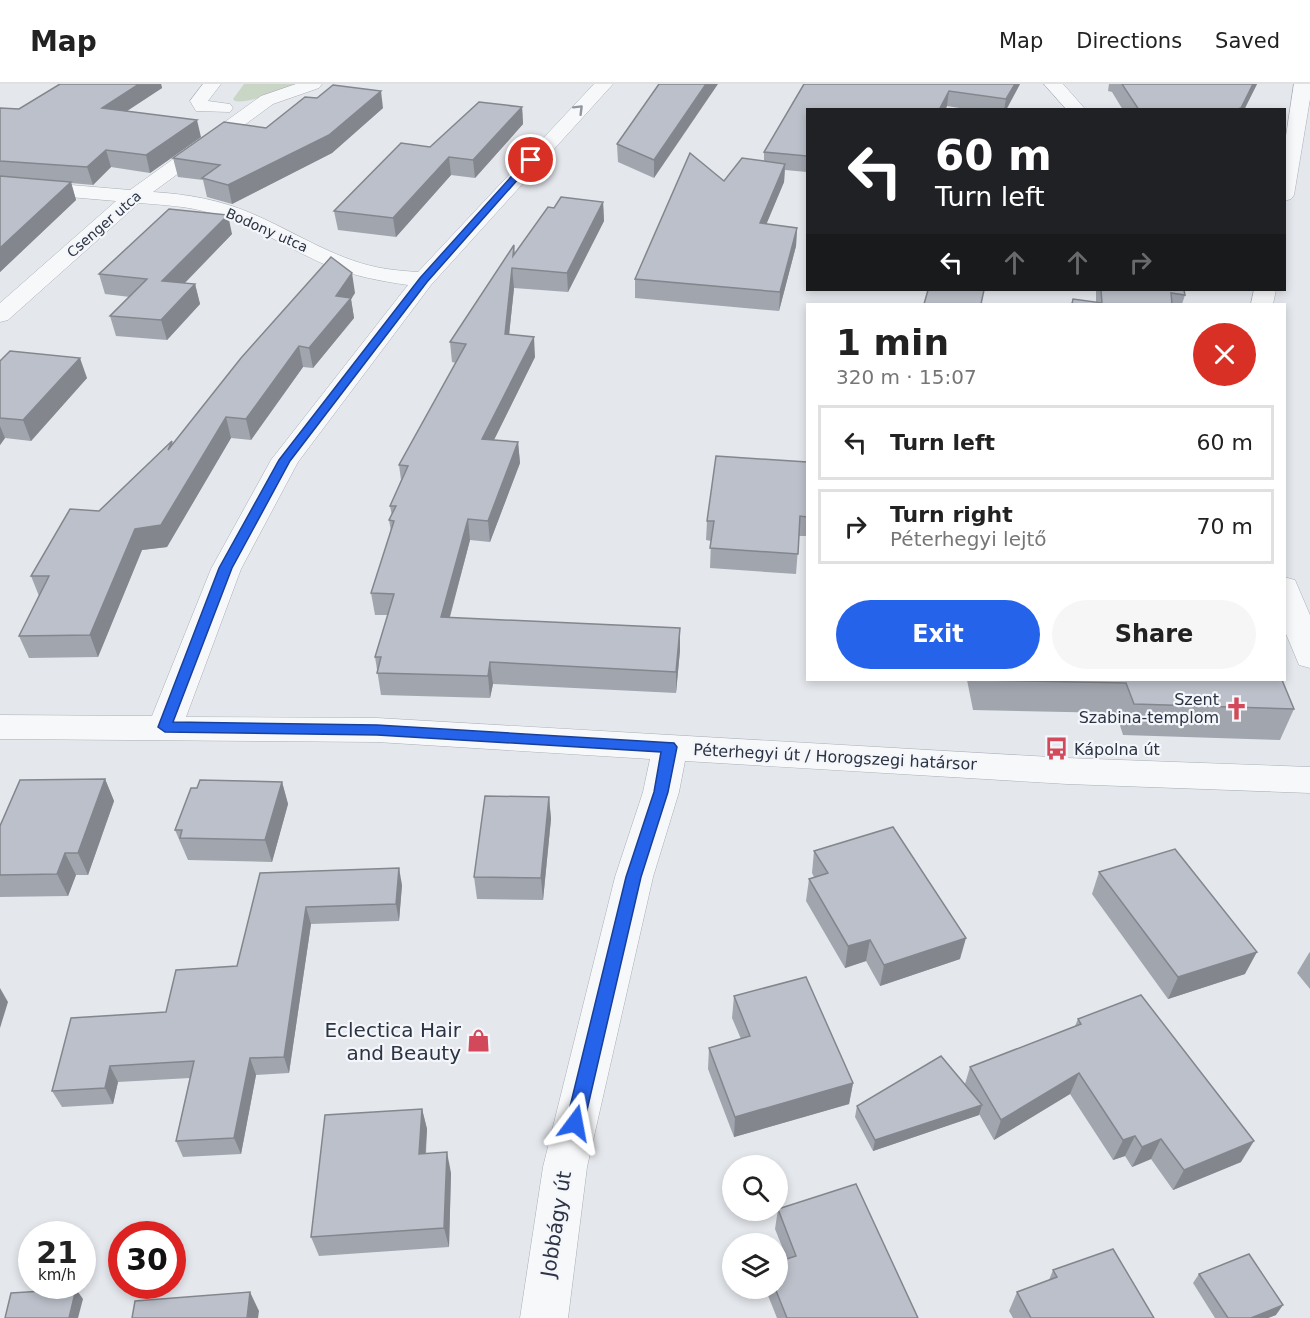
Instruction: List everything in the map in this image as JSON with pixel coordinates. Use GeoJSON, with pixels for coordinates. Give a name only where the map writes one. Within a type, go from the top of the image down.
{"type":"FeatureCollection","features":[{"type":"Feature","properties":{"kind":"street","name":"Csenger utca"},"geometry":{"type":"LineString","coordinates":[[0,315],[134,196],[267,100],[313,84]]}},
{"type":"Feature","properties":{"kind":"street"},"geometry":{"type":"LineString","coordinates":[[165,727],[226,568],[285,460],[423,280],[571,117],[604,84]]}},
{"type":"Feature","properties":{"kind":"street"},"geometry":{"type":"LineString","coordinates":[[1053,84],[1075,108]]}},
{"type":"Feature","properties":{"kind":"street"},"geometry":{"type":"LineString","coordinates":[[1286,179],[1302,84]]}},
{"type":"Feature","properties":{"kind":"street"},"geometry":{"type":"LineString","coordinates":[[221,94],[241,118]]}},
{"type":"Feature","properties":{"kind":"street","name":"Bodony utca"},"geometry":{"type":"LineString","coordinates":[[0,185],[181,200],[218,208],[243,217],[336,261],[372,273],[423,280]]}},
{"type":"Feature","properties":{"kind":"street"},"geometry":{"type":"LineString","coordinates":[[1286,592],[1310,657]]}},
{"type":"Feature","properties":{"kind":"street","name":"Péterhegyi út / Horogszegi határsor"},"geometry":{"type":"LineString","coordinates":[[0,727],[377,730],[1067,771],[1310,780]]}},
{"type":"Feature","properties":{"kind":"street","name":"Jobbágy út"},"geometry":{"type":"LineString","coordinates":[[544,1318],[565,1167],[634,877],[661,792],[669,747]]}},
{"type":"Feature","properties":{"kind":"green space"},"geometry":{"type":"Polygon","coordinates":[[[244,84],[294,84],[256,99],[235,101],[233,99],[244,84]]]}},
{"type":"Feature","properties":{"kind":"building"},"geometry":{"type":"Polygon","coordinates":[[[60,84],[139,84],[102,108],[197,120],[146,155],[106,150],[87,167],[0,161],[0,108],[19,109],[60,84]]]}},
{"type":"Feature","properties":{"kind":"building"},"geometry":{"type":"Polygon","coordinates":[[[659,84],[706,84],[654,160],[617,144],[659,84]]]}},
{"type":"Feature","properties":{"kind":"building"},"geometry":{"type":"Polygon","coordinates":[[[804,84],[1015,84],[1006,99],[949,91],[940,108],[806,108],[806,156],[764,152],[804,84]]]}},
{"type":"Feature","properties":{"kind":"building"},"geometry":{"type":"Polygon","coordinates":[[[1122,84],[1253,84],[1241,108],[1138,108],[1122,84]]]}},
{"type":"Feature","properties":{"kind":"building"},"geometry":{"type":"Polygon","coordinates":[[[333,85],[381,91],[329,135],[228,185],[202,178],[220,165],[173,158],[224,122],[266,128],[305,97],[317,98],[333,85]]]}},
{"type":"Feature","properties":{"kind":"building"},"geometry":{"type":"Polygon","coordinates":[[[479,102],[522,107],[473,160],[449,157],[393,218],[334,211],[401,143],[430,147],[479,102]]]}},
{"type":"Feature","properties":{"kind":"building"},"geometry":{"type":"Polygon","coordinates":[[[690,153],[724,181],[742,158],[785,164],[760,223],[797,228],[780,292],[635,279],[690,153]]]}},
{"type":"Feature","properties":{"kind":"building"},"geometry":{"type":"Polygon","coordinates":[[[0,176],[71,182],[0,248],[0,176]]]}},
{"type":"Feature","properties":{"kind":"building"},"geometry":{"type":"Polygon","coordinates":[[[561,197],[603,202],[567,273],[512,268],[505,334],[534,337],[482,439],[518,442],[488,521],[468,519],[441,617],[680,628],[676,672],[490,662],[488,676],[377,673],[381,657],[375,657],[394,594],[371,593],[394,521],[389,520],[396,506],[390,506],[408,466],[399,465],[466,344],[450,342],[514,245],[513,256],[548,207],[554,208],[561,197]]]}},
{"type":"Feature","properties":{"kind":"building"},"geometry":{"type":"Polygon","coordinates":[[[169,209],[228,215],[162,281],[195,284],[161,320],[110,316],[147,279],[99,274],[169,209]]]}},
{"type":"Feature","properties":{"kind":"building"},"geometry":{"type":"Polygon","coordinates":[[[331,257],[352,273],[336,296],[351,298],[309,348],[299,346],[246,419],[226,417],[161,525],[135,529],[90,635],[19,636],[49,576],[31,576],[70,509],[99,511],[172,441],[168,450],[241,358],[331,257]]]}},
{"type":"Feature","properties":{"kind":"building"},"geometry":{"type":"Polygon","coordinates":[[[928,291],[984,291],[981,303],[924,303],[928,291]]]}},
{"type":"Feature","properties":{"kind":"building"},"geometry":{"type":"Polygon","coordinates":[[[1101,291],[1184,291],[1185,295],[1171,293],[1172,303],[1102,303],[1101,291]]]}},
{"type":"Feature","properties":{"kind":"building"},"geometry":{"type":"Polygon","coordinates":[[[1073,299],[1102,303],[1072,303],[1073,299]]]}},
{"type":"Feature","properties":{"kind":"building"},"geometry":{"type":"Polygon","coordinates":[[[10,351],[80,358],[23,420],[0,418],[0,361],[10,351]]]}},
{"type":"Feature","properties":{"kind":"building"},"geometry":{"type":"Polygon","coordinates":[[[716,456],[806,462],[806,517],[800,516],[798,554],[710,548],[714,521],[707,521],[716,456]]]}},
{"type":"Feature","properties":{"kind":"building"},"geometry":{"type":"Polygon","coordinates":[[[1029,681],[1282,681],[1294,709],[1134,704],[1126,683],[1029,681]]]}},
{"type":"Feature","properties":{"kind":"building"},"geometry":{"type":"Polygon","coordinates":[[[105,779],[78,853],[65,853],[57,874],[0,875],[0,826],[20,780],[105,779]]]}},
{"type":"Feature","properties":{"kind":"building"},"geometry":{"type":"Polygon","coordinates":[[[200,780],[282,782],[265,840],[180,838],[182,830],[175,830],[191,788],[197,788],[200,780]]]}},
{"type":"Feature","properties":{"kind":"building"},"geometry":{"type":"Polygon","coordinates":[[[485,796],[549,797],[541,878],[474,877],[485,796]]]}},
{"type":"Feature","properties":{"kind":"building"},"geometry":{"type":"Polygon","coordinates":[[[893,827],[966,938],[884,965],[870,940],[848,946],[809,879],[828,873],[814,851],[893,827]]]}},
{"type":"Feature","properties":{"kind":"building"},"geometry":{"type":"Polygon","coordinates":[[[1175,849],[1257,952],[1178,977],[1099,872],[1175,849]]]}},
{"type":"Feature","properties":{"kind":"building"},"geometry":{"type":"Polygon","coordinates":[[[399,868],[396,904],[306,907],[284,1057],[250,1058],[234,1138],[176,1141],[194,1061],[110,1066],[105,1088],[52,1091],[71,1018],[166,1012],[176,970],[237,966],[260,873],[399,868]]]}},
{"type":"Feature","properties":{"kind":"building"},"geometry":{"type":"Polygon","coordinates":[[[806,977],[853,1083],[735,1117],[709,1048],[750,1036],[734,996],[806,977]]]}},
{"type":"Feature","properties":{"kind":"building"},"geometry":{"type":"Polygon","coordinates":[[[1141,995],[1254,1141],[1184,1170],[1161,1139],[1142,1147],[1135,1136],[1123,1140],[1079,1073],[1001,1120],[970,1067],[1081,1024],[1078,1019],[1141,995]]]}},
{"type":"Feature","properties":{"kind":"building"},"geometry":{"type":"Polygon","coordinates":[[[941,1056],[982,1105],[875,1140],[857,1106],[941,1056]]]}},
{"type":"Feature","properties":{"kind":"building"},"geometry":{"type":"Polygon","coordinates":[[[422,1109],[419,1154],[447,1152],[444,1228],[311,1237],[325,1115],[422,1109]]]}},
{"type":"Feature","properties":{"kind":"building"},"geometry":{"type":"Polygon","coordinates":[[[856,1184],[918,1318],[787,1318],[779,1299],[788,1299],[788,1259],[796,1256],[783,1221],[788,1221],[788,1206],[856,1184]]]}},
{"type":"Feature","properties":{"kind":"building"},"geometry":{"type":"Polygon","coordinates":[[[1113,1249],[1154,1318],[1031,1318],[1017,1292],[1057,1277],[1053,1270],[1113,1249]]]}},
{"type":"Feature","properties":{"kind":"building"},"geometry":{"type":"Polygon","coordinates":[[[1249,1254],[1283,1305],[1251,1318],[1228,1318],[1199,1274],[1249,1254]]]}},
{"type":"Feature","properties":{"kind":"building"},"geometry":{"type":"Polygon","coordinates":[[[250,1292],[247,1318],[132,1318],[135,1301],[186,1299],[186,1297],[250,1292]]]}},
{"type":"Feature","properties":{"kind":"building"},"geometry":{"type":"Polygon","coordinates":[[[11,1293],[18,1293],[18,1299],[74,1299],[69,1318],[5,1318],[11,1293]]]}},
{"type":"Feature","properties":{"kind":"place","name":"Szent Szabina-templom"},"geometry":{"type":"Point","coordinates":[1237,708]}},
{"type":"Feature","properties":{"kind":"place","name":"Kápolna út"},"geometry":{"type":"Point","coordinates":[1056,749]}},
{"type":"Feature","properties":{"kind":"place","name":"Eclectica Hair and Beauty"},"geometry":{"type":"Point","coordinates":[479,1041]}},
{"type":"Feature","properties":{"kind":"route"},"geometry":{"type":"LineString","coordinates":[[531,160],[423,280],[285,460],[226,568],[165,727],[377,730],[669,747],[661,792],[634,877],[575,1123]]}}]}
